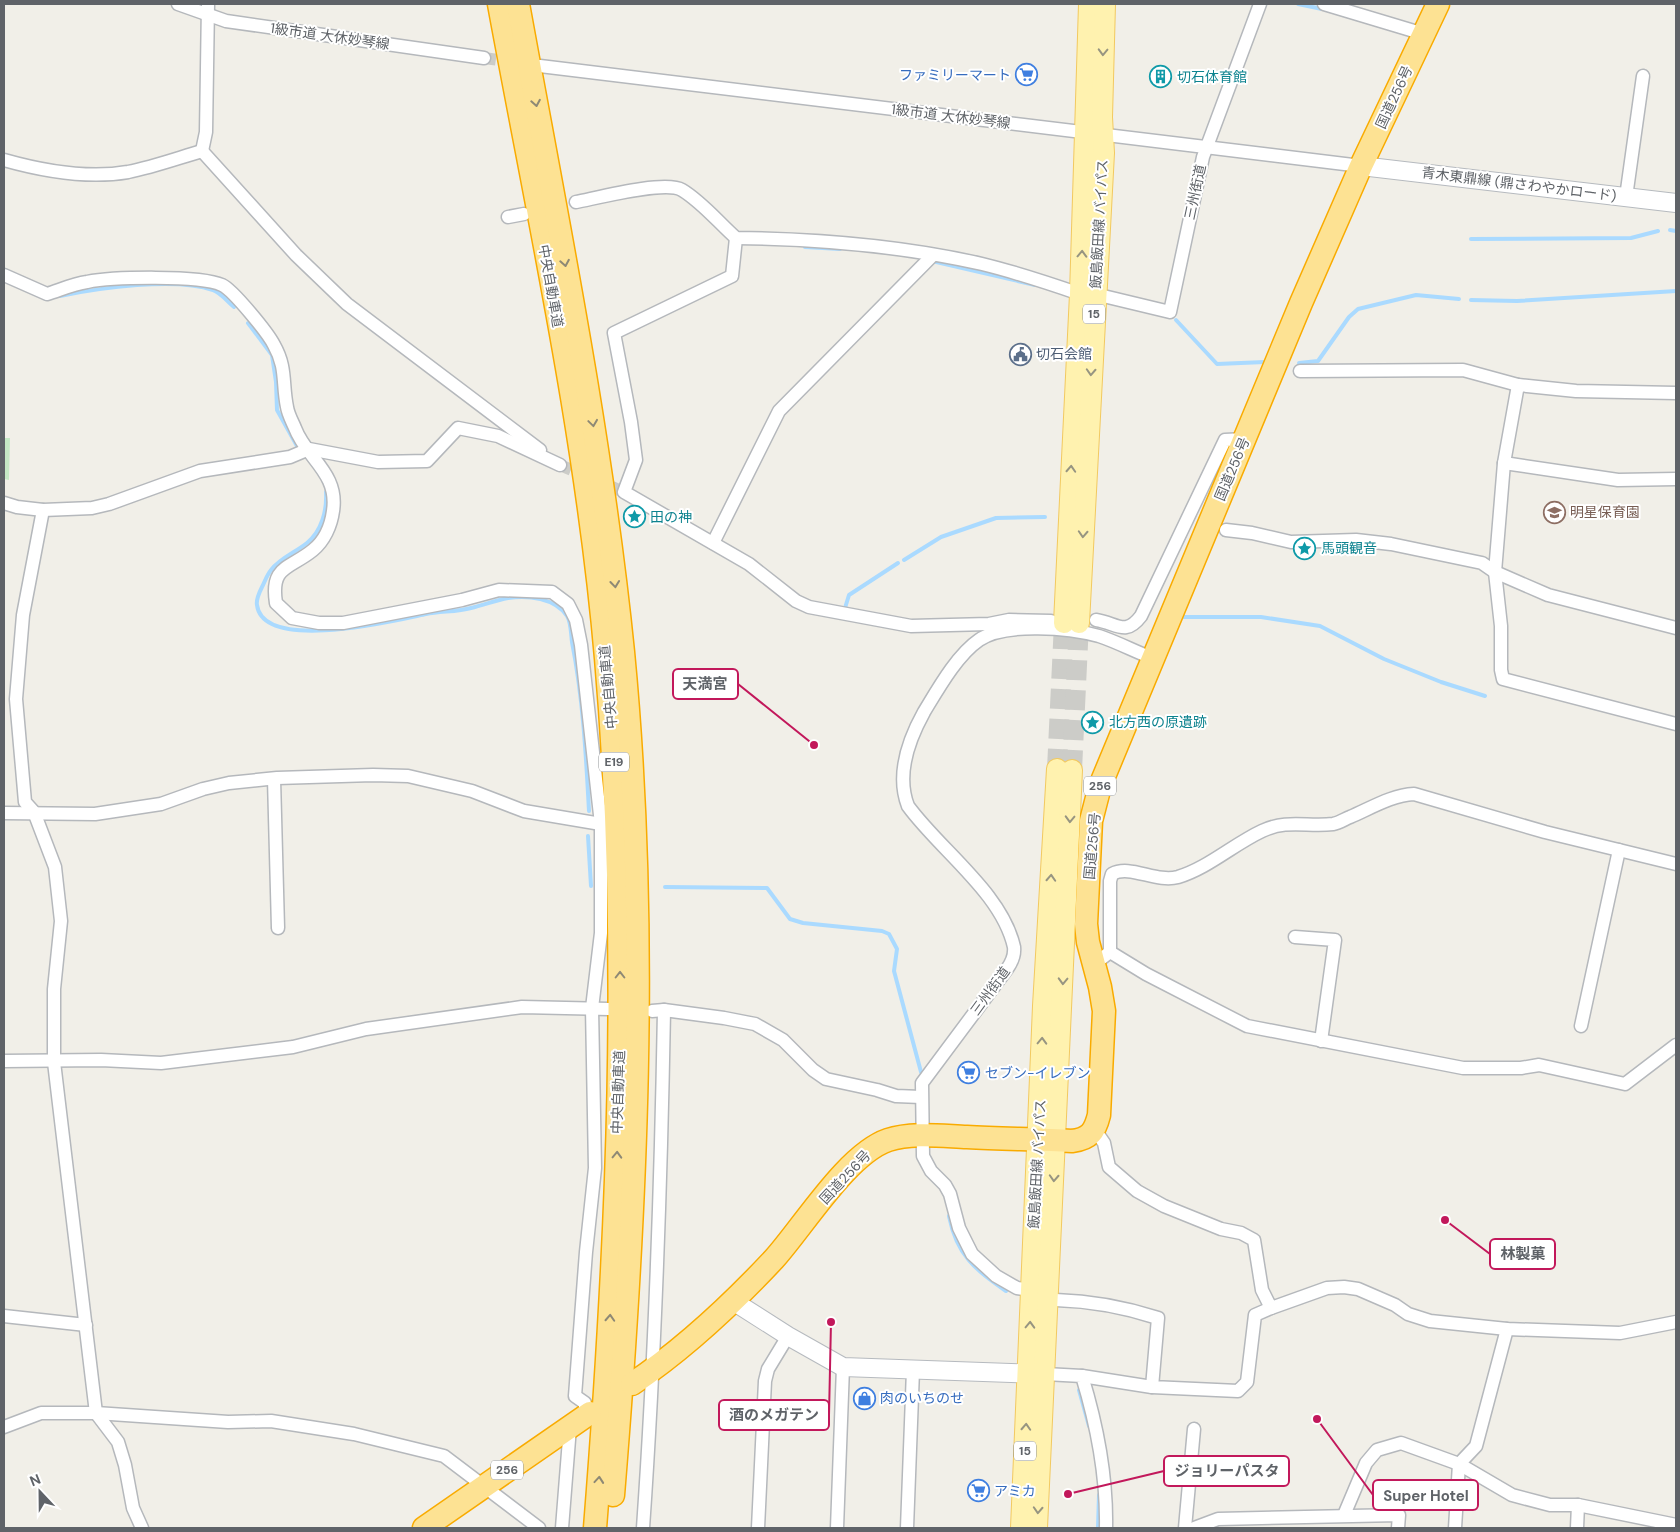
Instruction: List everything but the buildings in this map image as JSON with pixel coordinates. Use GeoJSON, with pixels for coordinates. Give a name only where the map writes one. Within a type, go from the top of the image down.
{"type":"FeatureCollection","features":[{"type":"Feature","properties":{"kind":"highway","name":"中央自動車道"},"geometry":{"type":"LineString","coordinates":[[499,4],[582,462],[606,655],[615,777],[620,903],[619,1055],[608,1360],[595,1528]]}},
{"type":"Feature","properties":{"kind":"highway","name":"中央自動車道"},"geometry":{"type":"LineString","coordinates":[[518,4],[585,369],[605,502],[623,654],[631,774],[638,954],[633,1206],[624,1358],[610,1528]]}},
{"type":"Feature","properties":{"kind":"highway","name":"国道256号"},"geometry":{"type":"LineString","coordinates":[[632,1384],[653,1370],[733,1301],[775,1258],[860,1157],[888,1140],[921,1136],[1080,1140],[1095,1130],[1099,1115],[1104,1011],[1100,987],[1102,958],[1086,924],[1091,821],[1100,786],[1152,658],[1361,166],[1438,4]]}},
{"type":"Feature","properties":{"kind":"highway","name":"256"},"geometry":{"type":"LineString","coordinates":[[424,1528],[582,1419]]}},
{"type":"Feature","properties":{"kind":"main road","name":"飯島飯田線 バイパス"},"geometry":{"type":"LineString","coordinates":[[1073,622],[1094,133],[1089,4]]}},
{"type":"Feature","properties":{"kind":"main road","name":"飯島飯田線 バイパス"},"geometry":{"type":"LineString","coordinates":[[1094,133],[1102,117],[1105,4]]}},
{"type":"Feature","properties":{"kind":"main road","name":"飯島飯田線 バイパス"},"geometry":{"type":"LineString","coordinates":[[1037,1528],[1037,1374],[1064,770]]}},
{"type":"Feature","properties":{"kind":"main road","name":"飯島飯田線 バイパス"},"geometry":{"type":"LineString","coordinates":[[1021,1528],[1037,1374],[1031,1290],[1047,1140]]}},
{"type":"Feature","properties":{"kind":"street","name":"1級市道 大休妙琴線"},"geometry":{"type":"LineString","coordinates":[[178,4],[207,9],[226,21],[484,58]]}},
{"type":"Feature","properties":{"kind":"street","name":"三州街道"},"geometry":{"type":"LineString","coordinates":[[1088,294],[1170,312],[1203,157],[1260,4]]}},
{"type":"Feature","properties":{"kind":"street"},"geometry":{"type":"LineString","coordinates":[[1324,4],[1424,34]]}},
{"type":"Feature","properties":{"kind":"street"},"geometry":{"type":"LineString","coordinates":[[202,151],[206,132],[207,9]]}},
{"type":"Feature","properties":{"kind":"street","name":"1級市道 大休妙琴線"},"geometry":{"type":"LineString","coordinates":[[540,66],[1361,166]]}},
{"type":"Feature","properties":{"kind":"street"},"geometry":{"type":"LineString","coordinates":[[1626,197],[1643,76]]}},
{"type":"Feature","properties":{"kind":"street"},"geometry":{"type":"LineString","coordinates":[[4,160],[38,170],[100,173],[128,172],[202,151]]}},
{"type":"Feature","properties":{"kind":"street"},"geometry":{"type":"LineString","coordinates":[[4,502],[17,507],[43,510],[92,508],[200,471],[290,457],[309,449],[378,462],[427,462],[458,428],[498,436],[560,465],[347,304],[296,255],[202,151]]}},
{"type":"Feature","properties":{"kind":"street","name":"青木東鼎線 (鼎さわやかロード)"},"geometry":{"type":"LineString","coordinates":[[1361,166],[1676,203]]}},
{"type":"Feature","properties":{"kind":"street"},"geometry":{"type":"LineString","coordinates":[[576,202],[656,187],[674,187],[688,195],[736,238],[778,238],[882,247],[933,255],[982,264],[1088,294]]}},
{"type":"Feature","properties":{"kind":"street"},"geometry":{"type":"LineString","coordinates":[[508,217],[524,214]]}},
{"type":"Feature","properties":{"kind":"street"},"geometry":{"type":"LineString","coordinates":[[736,238],[732,276],[614,333],[631,422],[636,460],[624,492],[748,564],[796,601],[809,607],[911,626],[989,624],[1009,620],[1073,622],[1120,628],[1136,623],[1225,440],[1245,439]]}},
{"type":"Feature","properties":{"kind":"street"},"geometry":{"type":"LineString","coordinates":[[713,543],[779,412],[933,255]]}},
{"type":"Feature","properties":{"kind":"street"},"geometry":{"type":"LineString","coordinates":[[4,275],[47,294],[87,282],[161,278],[201,280],[222,285],[232,291],[274,344],[284,371],[287,407],[296,432],[331,481],[334,510],[321,542],[312,551],[285,566],[279,575],[274,594],[276,603],[292,618],[319,622],[343,622],[462,600],[499,590],[552,592],[568,604],[576,620],[601,824],[601,933],[592,1008],[595,1168],[586,1252],[576,1396],[585,1404],[562,1528]]}},
{"type":"Feature","properties":{"kind":"street"},"geometry":{"type":"LineString","coordinates":[[1300,371],[1463,370],[1518,386],[1576,391],[1676,393]]}},
{"type":"Feature","properties":{"kind":"street"},"geometry":{"type":"LineString","coordinates":[[1518,386],[1504,463],[1495,572],[1501,626],[1501,670],[1503,679],[1676,724]]}},
{"type":"Feature","properties":{"kind":"street"},"geometry":{"type":"LineString","coordinates":[[1504,463],[1618,480],[1676,479]]}},
{"type":"Feature","properties":{"kind":"street"},"geometry":{"type":"LineString","coordinates":[[43,510],[23,615],[16,699],[25,802],[34,812],[55,867],[61,921],[54,989],[54,1062],[96,1413],[118,1442],[133,1508],[142,1528]]}},
{"type":"Feature","properties":{"kind":"street"},"geometry":{"type":"LineString","coordinates":[[1226,530],[1252,532],[1291,542],[1356,540],[1392,544],[1482,563],[1495,572],[1548,595],[1676,628]]}},
{"type":"Feature","properties":{"kind":"street","name":"三州街道"},"geometry":{"type":"LineString","coordinates":[[1031,1290],[1017,1288],[996,1276],[972,1254],[959,1228],[950,1194],[945,1185],[931,1171],[922,1156],[922,1083],[1007,969],[1013,959],[1014,948],[996,908],[914,814],[904,797],[906,752],[913,732],[942,683],[970,647],[980,639],[996,632],[1019,630],[1077,631],[1101,637],[1152,658]]}},
{"type":"Feature","properties":{"kind":"street"},"geometry":{"type":"LineString","coordinates":[[4,813],[95,814],[161,804],[203,789],[229,783],[373,775],[408,776],[472,791],[524,811],[601,824]]}},
{"type":"Feature","properties":{"kind":"street"},"geometry":{"type":"LineString","coordinates":[[274,779],[278,928]]}},
{"type":"Feature","properties":{"kind":"street"},"geometry":{"type":"LineString","coordinates":[[1676,864],[1545,832],[1414,794],[1402,794],[1334,824],[1284,823],[1232,847],[1194,870],[1176,877],[1147,877],[1123,870],[1117,871],[1112,874],[1110,881],[1102,958],[1146,974],[1247,1026],[1463,1068],[1520,1068],[1539,1065],[1625,1084],[1676,1045]]}},
{"type":"Feature","properties":{"kind":"street"},"geometry":{"type":"LineString","coordinates":[[1581,1026],[1619,850]]}},
{"type":"Feature","properties":{"kind":"street"},"geometry":{"type":"LineString","coordinates":[[1295,937],[1335,940],[1321,1041]]}},
{"type":"Feature","properties":{"kind":"street"},"geometry":{"type":"LineString","coordinates":[[4,1061],[178,1061],[293,1047],[366,1029],[513,1009],[609,1009]]}},
{"type":"Feature","properties":{"kind":"street"},"geometry":{"type":"LineString","coordinates":[[643,1528],[653,1370],[661,1176],[658,1010],[755,1024],[783,1040],[813,1070],[826,1079],[836,1083],[878,1090],[896,1096],[921,1097]]}},
{"type":"Feature","properties":{"kind":"street"},"geometry":{"type":"LineString","coordinates":[[1095,1130],[1104,1143],[1109,1166],[1137,1191],[1164,1206],[1221,1229],[1241,1233],[1254,1240],[1262,1290],[1271,1308]]}},
{"type":"Feature","properties":{"kind":"street"},"geometry":{"type":"LineString","coordinates":[[733,1301],[788,1336],[843,1367],[1082,1376],[1152,1387],[1238,1391],[1247,1382],[1255,1315],[1328,1288],[1344,1287],[1358,1289],[1395,1305],[1408,1314],[1430,1321],[1507,1329],[1620,1334],[1676,1322]]}},
{"type":"Feature","properties":{"kind":"street"},"geometry":{"type":"LineString","coordinates":[[1056,1300],[1122,1307],[1158,1318],[1152,1387]]}},
{"type":"Feature","properties":{"kind":"street"},"geometry":{"type":"LineString","coordinates":[[4,1316],[86,1325]]}},
{"type":"Feature","properties":{"kind":"street"},"geometry":{"type":"LineString","coordinates":[[1456,1528],[1459,1464],[1476,1446],[1507,1329]]}},
{"type":"Feature","properties":{"kind":"street"},"geometry":{"type":"LineString","coordinates":[[758,1528],[764,1380],[768,1369],[788,1336]]}},
{"type":"Feature","properties":{"kind":"street"},"geometry":{"type":"LineString","coordinates":[[837,1528],[843,1367]]}},
{"type":"Feature","properties":{"kind":"street"},"geometry":{"type":"LineString","coordinates":[[907,1528],[913,1370]]}},
{"type":"Feature","properties":{"kind":"street"},"geometry":{"type":"LineString","coordinates":[[1082,1376],[1096,1426],[1107,1497],[1106,1528]]}},
{"type":"Feature","properties":{"kind":"street"},"geometry":{"type":"LineString","coordinates":[[4,1427],[41,1413],[96,1413],[228,1422],[270,1420],[354,1434],[444,1456],[539,1528]]}},
{"type":"Feature","properties":{"kind":"street"},"geometry":{"type":"LineString","coordinates":[[1185,1528],[1194,1429]]}},
{"type":"Feature","properties":{"kind":"street"},"geometry":{"type":"LineString","coordinates":[[1344,1515],[1366,1463],[1377,1450],[1401,1443],[1459,1464],[1512,1495],[1550,1505],[1578,1505],[1676,1525]]}},
{"type":"Feature","properties":{"kind":"street"},"geometry":{"type":"LineString","coordinates":[[1577,1528],[1578,1505]]}},
{"type":"Feature","properties":{"kind":"street"},"geometry":{"type":"LineString","coordinates":[[1194,1528],[1218,1518],[1399,1515],[1398,1528]]}},
{"type":"Feature","properties":{"kind":"green space"},"geometry":{"type":"Polygon","coordinates":[[[4,438],[10,438],[9,480],[4,479],[4,438]]]}},
{"type":"Feature","properties":{"kind":"waterway"},"geometry":{"type":"LineString","coordinates":[[1298,4],[1322,9]]}},
{"type":"Feature","properties":{"kind":"waterway"},"geometry":{"type":"LineString","coordinates":[[1670,230],[1676,231]]}},
{"type":"Feature","properties":{"kind":"waterway"},"geometry":{"type":"LineString","coordinates":[[1471,239],[1631,238],[1658,231]]}},
{"type":"Feature","properties":{"kind":"waterway"},"geometry":{"type":"LineString","coordinates":[[805,247],[840,249]]}},
{"type":"Feature","properties":{"kind":"waterway"},"geometry":{"type":"LineString","coordinates":[[932,261],[1035,285]]}},
{"type":"Feature","properties":{"kind":"waterway"},"geometry":{"type":"LineString","coordinates":[[60,296],[116,287],[179,284],[216,291],[234,307]]}},
{"type":"Feature","properties":{"kind":"waterway"},"geometry":{"type":"LineString","coordinates":[[1471,300],[1517,301],[1676,291]]}},
{"type":"Feature","properties":{"kind":"waterway"},"geometry":{"type":"LineString","coordinates":[[1299,363],[1318,361],[1349,317],[1358,309],[1416,295],[1459,299]]}},
{"type":"Feature","properties":{"kind":"waterway"},"geometry":{"type":"LineString","coordinates":[[1176,320],[1217,364],[1265,362]]}},
{"type":"Feature","properties":{"kind":"waterway"},"geometry":{"type":"LineString","coordinates":[[248,323],[272,355],[276,382],[277,410],[297,446]]}},
{"type":"Feature","properties":{"kind":"waterway"},"geometry":{"type":"LineString","coordinates":[[326,492],[326,506],[322,520],[312,538],[283,559],[266,578],[259,593],[257,603],[265,619],[282,628],[305,631],[333,630],[466,609],[508,598],[540,599],[556,605],[567,616],[570,625],[581,705],[589,811]]}},
{"type":"Feature","properties":{"kind":"waterway"},"geometry":{"type":"LineString","coordinates":[[904,560],[941,537],[996,518],[1045,517]]}},
{"type":"Feature","properties":{"kind":"waterway"},"geometry":{"type":"LineString","coordinates":[[845,608],[849,595],[898,563]]}},
{"type":"Feature","properties":{"kind":"waterway"},"geometry":{"type":"LineString","coordinates":[[1183,617],[1261,617],[1320,626],[1384,659],[1441,682],[1485,696]]}},
{"type":"Feature","properties":{"kind":"waterway"},"geometry":{"type":"LineString","coordinates":[[588,836],[591,886]]}},
{"type":"Feature","properties":{"kind":"waterway"},"geometry":{"type":"LineString","coordinates":[[665,887],[767,888],[790,919],[803,923],[882,931],[889,934],[897,949],[894,971],[921,1072]]}},
{"type":"Feature","properties":{"kind":"waterway"},"geometry":{"type":"LineString","coordinates":[[949,1216],[952,1230],[962,1252],[985,1276],[1006,1291]]}},
{"type":"Feature","properties":{"kind":"waterway"},"geometry":{"type":"LineString","coordinates":[[1079,1390],[1089,1426]]}},
{"type":"Feature","properties":{"kind":"waterway"},"geometry":{"type":"LineString","coordinates":[[1098,1528],[1099,1495]]}},
{"type":"Feature","properties":{"kind":"tunnel"},"geometry":{"type":"LineString","coordinates":[[484,58],[513,62]]}},
{"type":"Feature","properties":{"kind":"tunnel"},"geometry":{"type":"LineString","coordinates":[[560,465],[624,492]]}},
{"type":"Feature","properties":{"kind":"tunnel"},"geometry":{"type":"LineString","coordinates":[[1057,769],[1064,623]]}},
{"type":"Feature","properties":{"kind":"tunnel"},"geometry":{"type":"LineString","coordinates":[[1072,770],[1079,623]]}},
{"type":"Feature","properties":{"kind":"place","name":"ファミリーマート"},"geometry":{"type":"Point","coordinates":[1027,75]}},
{"type":"Feature","properties":{"kind":"place","name":"切石体育館"},"geometry":{"type":"Point","coordinates":[1161,77]}},
{"type":"Feature","properties":{"kind":"place","name":"切石会館"},"geometry":{"type":"Point","coordinates":[1020,354]}},
{"type":"Feature","properties":{"kind":"place","name":"明星保育園"},"geometry":{"type":"Point","coordinates":[1554,512]}},
{"type":"Feature","properties":{"kind":"place","name":"田の神"},"geometry":{"type":"Point","coordinates":[634,517]}},
{"type":"Feature","properties":{"kind":"place","name":"馬頭観音"},"geometry":{"type":"Point","coordinates":[1305,548]}},
{"type":"Feature","properties":{"kind":"place","name":"北方西の原遺跡"},"geometry":{"type":"Point","coordinates":[1093,722]}},
{"type":"Feature","properties":{"kind":"place","name":"天満宮"},"geometry":{"type":"Point","coordinates":[814,745]}},
{"type":"Feature","properties":{"kind":"place","name":"セブン-イレブン"},"geometry":{"type":"Point","coordinates":[969,1073]}},
{"type":"Feature","properties":{"kind":"place","name":"林製菓"},"geometry":{"type":"Point","coordinates":[1445,1220]}},
{"type":"Feature","properties":{"kind":"place","name":"酒のメガテン"},"geometry":{"type":"Point","coordinates":[831,1322]}},
{"type":"Feature","properties":{"kind":"place","name":"肉のいちのせ"},"geometry":{"type":"Point","coordinates":[864,1398]}},
{"type":"Feature","properties":{"kind":"place","name":"Super Hotel"},"geometry":{"type":"Point","coordinates":[1317,1419]}},
{"type":"Feature","properties":{"kind":"place","name":"アミカ"},"geometry":{"type":"Point","coordinates":[978,1491]}},
{"type":"Feature","properties":{"kind":"place","name":"ジョリーパスタ"},"geometry":{"type":"Point","coordinates":[1068,1494]}}]}
